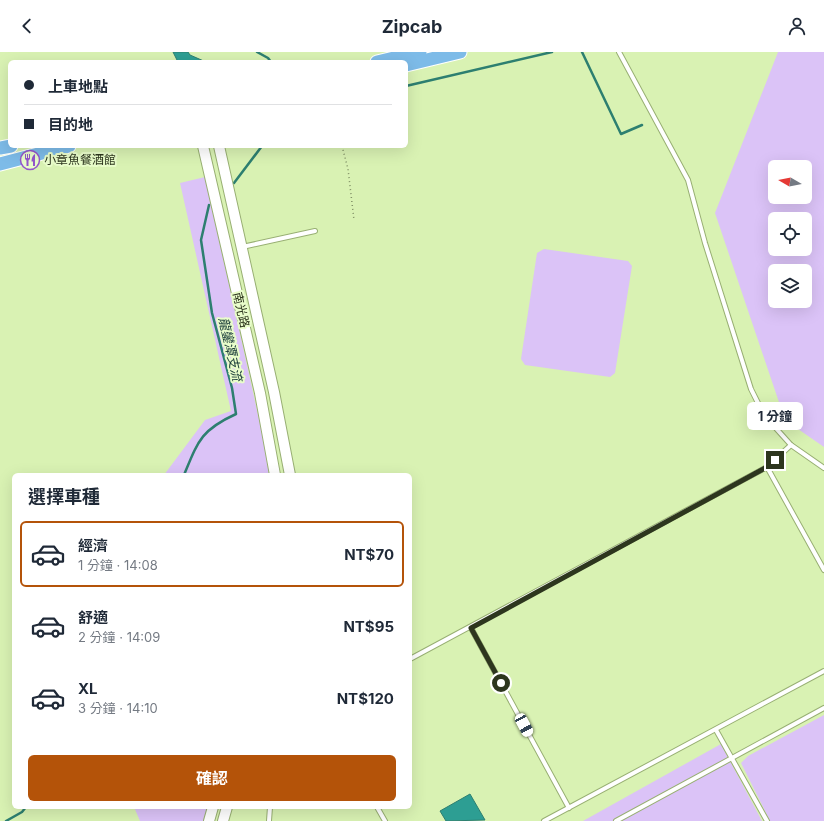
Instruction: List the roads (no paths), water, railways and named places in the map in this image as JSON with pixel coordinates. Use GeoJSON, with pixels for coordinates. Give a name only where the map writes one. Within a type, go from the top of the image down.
{"type":"FeatureCollection","features":[{"type":"Feature","properties":{"kind":"main road"},"geometry":{"type":"LineString","coordinates":[[386,60],[420,52]]}},
{"type":"Feature","properties":{"kind":"main road"},"geometry":{"type":"LineString","coordinates":[[408,65],[460,52]]}},
{"type":"Feature","properties":{"kind":"main road"},"geometry":{"type":"LineString","coordinates":[[0,164],[61,148]]}},
{"type":"Feature","properties":{"kind":"street","name":"南光路"},"geometry":{"type":"LineString","coordinates":[[203,148],[260,392],[275,473]]}},
{"type":"Feature","properties":{"kind":"street","name":"南光路"},"geometry":{"type":"LineString","coordinates":[[219,148],[282,428],[290,473]]}},
{"type":"Feature","properties":{"kind":"street"},"geometry":{"type":"LineString","coordinates":[[209,821],[212,809]]}},
{"type":"Feature","properties":{"kind":"street"},"geometry":{"type":"LineString","coordinates":[[224,821],[227,809]]}},
{"type":"Feature","properties":{"kind":"lane"},"geometry":{"type":"LineString","coordinates":[[619,52],[688,180],[705,243],[751,389],[764,415],[791,445],[824,468]]}},
{"type":"Feature","properties":{"kind":"lane"},"geometry":{"type":"LineString","coordinates":[[241,247],[315,231]]}},
{"type":"Feature","properties":{"kind":"lane"},"geometry":{"type":"LineString","coordinates":[[412,658],[471,628],[767,467],[791,445]]}},
{"type":"Feature","properties":{"kind":"lane"},"geometry":{"type":"LineString","coordinates":[[767,467],[824,570]]}},
{"type":"Feature","properties":{"kind":"lane"},"geometry":{"type":"LineString","coordinates":[[471,628],[569,808]]}},
{"type":"Feature","properties":{"kind":"lane"},"geometry":{"type":"LineString","coordinates":[[544,821],[824,671]]}},
{"type":"Feature","properties":{"kind":"lane"},"geometry":{"type":"LineString","coordinates":[[616,821],[731,757],[824,708]]}},
{"type":"Feature","properties":{"kind":"lane"},"geometry":{"type":"LineString","coordinates":[[716,730],[767,821]]}},
{"type":"Feature","properties":{"kind":"lane"},"geometry":{"type":"LineString","coordinates":[[269,821],[270,809]]}},
{"type":"Feature","properties":{"kind":"lane"},"geometry":{"type":"LineString","coordinates":[[378,809],[385,821]]}},
{"type":"Feature","properties":{"kind":"water"},"geometry":{"type":"Polygon","coordinates":[[[173,52],[188,52],[190,55],[201,60],[177,60],[173,52]]]}},
{"type":"Feature","properties":{"kind":"water"},"geometry":{"type":"Polygon","coordinates":[[[470,794],[485,820],[446,821],[440,811],[470,794]]]}},
{"type":"Feature","properties":{"kind":"waterway","name":"龍鑾潭支流"},"geometry":{"type":"LineString","coordinates":[[257,52],[270,60]]}},
{"type":"Feature","properties":{"kind":"waterway"},"geometry":{"type":"LineString","coordinates":[[408,86],[552,52]]}},
{"type":"Feature","properties":{"kind":"waterway"},"geometry":{"type":"LineString","coordinates":[[582,52],[621,134],[642,125]]}},
{"type":"Feature","properties":{"kind":"waterway","name":"龍鑾潭支流"},"geometry":{"type":"LineString","coordinates":[[234,183],[260,148]]}},
{"type":"Feature","properties":{"kind":"waterway","name":"龍鑾潭支流"},"geometry":{"type":"LineString","coordinates":[[185,473],[197,445],[208,431],[236,414],[232,388],[212,313],[201,240],[209,205]]}},
{"type":"Feature","properties":{"kind":"waterway","name":"龍鑾潭支流"},"geometry":{"type":"LineString","coordinates":[[6,821],[22,812],[24,809]]}},
{"type":"Feature","properties":{"kind":"place","name":"小章魚餐酒館"},"geometry":{"type":"Point","coordinates":[30,160]}}]}
